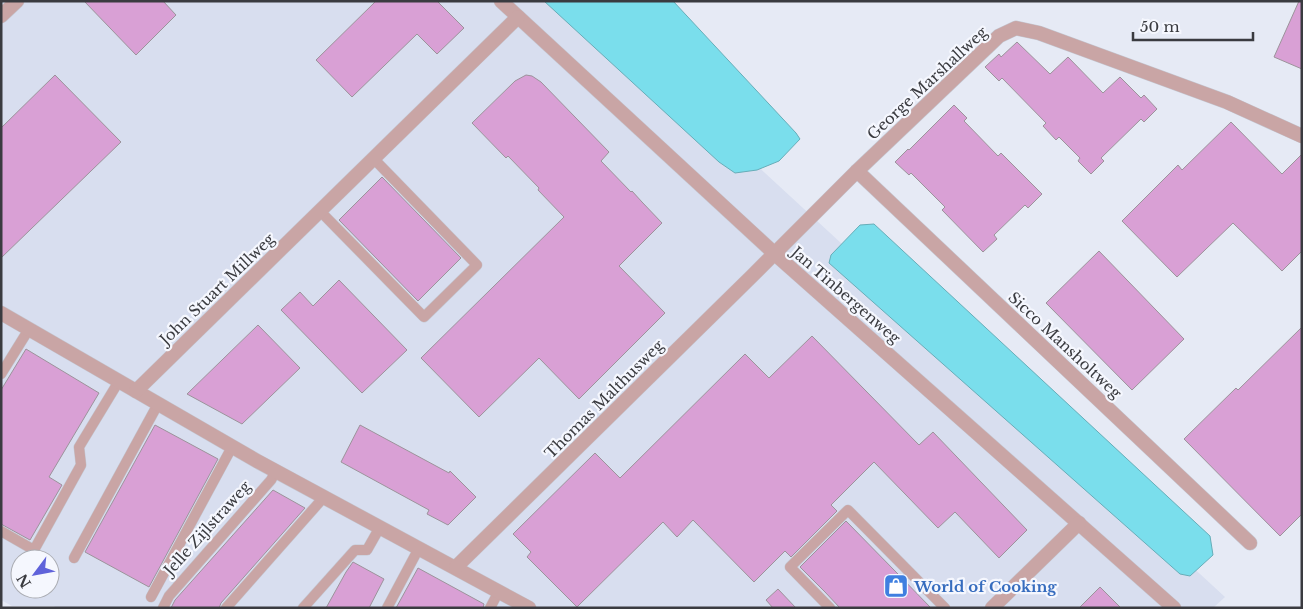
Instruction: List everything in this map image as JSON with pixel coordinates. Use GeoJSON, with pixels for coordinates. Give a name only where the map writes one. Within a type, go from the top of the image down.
{"type":"FeatureCollection","features":[{"type":"Feature","properties":{"kind":"street"},"geometry":{"type":"LineString","coordinates":[[1,16],[17,1]]}},
{"type":"Feature","properties":{"kind":"street","name":"Jan Tinbergenweg"},"geometry":{"type":"LineString","coordinates":[[501,1],[774,254],[1174,608]]}},
{"type":"Feature","properties":{"kind":"street","name":"John Stuart Millweg"},"geometry":{"type":"LineString","coordinates":[[136,391],[518,17]]}},
{"type":"Feature","properties":{"kind":"street","name":"George Marshallweg"},"geometry":{"type":"LineString","coordinates":[[774,254],[857,171],[999,36],[1016,28],[1038,33],[1227,102],[1302,136]]}},
{"type":"Feature","properties":{"kind":"street","name":"Sicco Mansholtweg"},"geometry":{"type":"LineString","coordinates":[[857,171],[1250,543]]}},
{"type":"Feature","properties":{"kind":"street","name":"Thomas Malthusweg"},"geometry":{"type":"LineString","coordinates":[[456,567],[774,254]]}},
{"type":"Feature","properties":{"kind":"street","name":"Jelle Zijlstraweg"},"geometry":{"type":"LineString","coordinates":[[1,313],[232,447],[528,607]]}},
{"type":"Feature","properties":{"kind":"street"},"geometry":{"type":"LineString","coordinates":[[992,608],[1079,523]]}},
{"type":"Feature","properties":{"kind":"lane"},"geometry":{"type":"LineString","coordinates":[[320,211],[424,317],[471,272],[477,265],[374,158]]}},
{"type":"Feature","properties":{"kind":"lane"},"geometry":{"type":"LineString","coordinates":[[1,374],[29,328]]}},
{"type":"Feature","properties":{"kind":"lane"},"geometry":{"type":"LineString","coordinates":[[1,531],[34,550],[81,465],[79,448],[119,381]]}},
{"type":"Feature","properties":{"kind":"lane"},"geometry":{"type":"LineString","coordinates":[[74,558],[158,404]]}},
{"type":"Feature","properties":{"kind":"lane","name":"Jelle Zijlstraweg"},"geometry":{"type":"LineString","coordinates":[[151,597],[232,447]]}},
{"type":"Feature","properties":{"kind":"lane","name":"Jelle Zijlstraweg"},"geometry":{"type":"LineString","coordinates":[[163,608],[169,596],[271,480],[276,471]]}},
{"type":"Feature","properties":{"kind":"lane"},"geometry":{"type":"LineString","coordinates":[[226,608],[324,497]]}},
{"type":"Feature","properties":{"kind":"lane"},"geometry":{"type":"LineString","coordinates":[[830,608],[790,567],[848,510],[945,608]]}},
{"type":"Feature","properties":{"kind":"lane"},"geometry":{"type":"LineString","coordinates":[[303,608],[355,550],[368,550],[380,527]]}},
{"type":"Feature","properties":{"kind":"lane"},"geometry":{"type":"LineString","coordinates":[[387,608],[420,548]]}},
{"type":"Feature","properties":{"kind":"lane"},"geometry":{"type":"LineString","coordinates":[[490,608],[499,591]]}},
{"type":"Feature","properties":{"kind":"shaded area"},"geometry":{"type":"Polygon","coordinates":[[[1,1],[589,1],[662,78],[1225,597],[1213,608],[56,608],[54,606],[12,606],[1,600],[1,1]]]}},
{"type":"Feature","properties":{"kind":"water"},"geometry":{"type":"Polygon","coordinates":[[[544,1],[673,1],[800,139],[779,161],[757,170],[735,173],[719,162],[544,1]]]}},
{"type":"Feature","properties":{"kind":"water"},"geometry":{"type":"Polygon","coordinates":[[[874,224],[1210,536],[1213,555],[1190,576],[1180,574],[829,263],[831,255],[860,225],[874,224]]]}},
{"type":"Feature","properties":{"kind":"building"},"geometry":{"type":"Polygon","coordinates":[[[84,1],[163,1],[176,15],[136,55],[84,1]]]}},
{"type":"Feature","properties":{"kind":"building"},"geometry":{"type":"Polygon","coordinates":[[[376,1],[437,1],[464,28],[437,54],[417,34],[352,97],[316,60],[376,1]]]}},
{"type":"Feature","properties":{"kind":"building"},"geometry":{"type":"Polygon","coordinates":[[[1299,1],[1302,1],[1302,69],[1274,57],[1299,1]]]}},
{"type":"Feature","properties":{"kind":"building"},"geometry":{"type":"Polygon","coordinates":[[[1017,42],[1050,74],[1068,57],[1103,93],[1120,77],[1141,98],[1144,95],[1157,109],[1144,122],[1141,119],[1101,158],[1104,161],[1091,174],[1078,161],[1080,158],[1059,137],[1056,140],[1043,126],[1046,123],[1002,78],[999,81],[985,67],[999,54],[1001,57],[1017,42]]]}},
{"type":"Feature","properties":{"kind":"building"},"geometry":{"type":"Polygon","coordinates":[[[55,75],[121,142],[1,258],[1,128],[55,75]]]}},
{"type":"Feature","properties":{"kind":"building"},"geometry":{"type":"Polygon","coordinates":[[[526,75],[532,76],[541,82],[609,152],[601,161],[662,223],[619,266],[665,313],[579,399],[539,358],[479,417],[421,358],[564,217],[508,156],[506,158],[472,123],[515,81],[526,75]]]}},
{"type":"Feature","properties":{"kind":"building"},"geometry":{"type":"Polygon","coordinates":[[[954,105],[967,118],[964,121],[998,156],[1001,153],[1042,194],[1028,208],[1025,205],[994,235],[997,239],[983,252],[942,210],[945,207],[911,173],[909,175],[895,162],[954,105]]]}},
{"type":"Feature","properties":{"kind":"building"},"geometry":{"type":"Polygon","coordinates":[[[1231,122],[1282,174],[1302,154],[1302,251],[1282,271],[1233,223],[1177,277],[1122,221],[1178,165],[1182,170],[1231,122]]]}},
{"type":"Feature","properties":{"kind":"building"},"geometry":{"type":"Polygon","coordinates":[[[382,177],[461,258],[418,301],[339,220],[382,177]]]}},
{"type":"Feature","properties":{"kind":"building"},"geometry":{"type":"Polygon","coordinates":[[[1099,251],[1184,339],[1132,390],[1046,303],[1099,251]]]}},
{"type":"Feature","properties":{"kind":"building"},"geometry":{"type":"Polygon","coordinates":[[[339,280],[407,350],[362,393],[281,310],[300,292],[313,306],[339,280]]]}},
{"type":"Feature","properties":{"kind":"building"},"geometry":{"type":"Polygon","coordinates":[[[258,325],[300,368],[242,424],[187,394],[258,325]]]}},
{"type":"Feature","properties":{"kind":"building"},"geometry":{"type":"Polygon","coordinates":[[[1302,327],[1302,514],[1280,536],[1184,439],[1236,388],[1238,390],[1302,327]]]}},
{"type":"Feature","properties":{"kind":"building"},"geometry":{"type":"Polygon","coordinates":[[[812,336],[919,445],[933,432],[1027,530],[999,558],[955,512],[938,528],[874,462],[831,505],[837,511],[791,557],[785,551],[754,582],[693,520],[677,537],[663,522],[577,607],[527,557],[531,552],[513,534],[595,453],[620,478],[745,354],[769,378],[812,336]]]}},
{"type":"Feature","properties":{"kind":"building"},"geometry":{"type":"Polygon","coordinates":[[[26,349],[99,393],[49,477],[62,485],[30,540],[1,524],[1,390],[26,349]]]}},
{"type":"Feature","properties":{"kind":"building"},"geometry":{"type":"Polygon","coordinates":[[[155,425],[218,459],[149,587],[85,552],[155,425]]]}},
{"type":"Feature","properties":{"kind":"building"},"geometry":{"type":"Polygon","coordinates":[[[360,425],[449,473],[450,471],[476,497],[448,525],[427,514],[429,510],[341,462],[360,425]]]}},
{"type":"Feature","properties":{"kind":"building"},"geometry":{"type":"Polygon","coordinates":[[[273,490],[305,508],[221,603],[219,608],[171,608],[175,600],[273,490]]]}},
{"type":"Feature","properties":{"kind":"building"},"geometry":{"type":"Polygon","coordinates":[[[846,521],[931,608],[840,608],[800,567],[846,521]]]}},
{"type":"Feature","properties":{"kind":"building"},"geometry":{"type":"Polygon","coordinates":[[[353,562],[384,579],[369,608],[326,608],[346,572],[353,562]]]}},
{"type":"Feature","properties":{"kind":"building"},"geometry":{"type":"Polygon","coordinates":[[[418,568],[484,604],[483,608],[396,608],[418,568]]]}},
{"type":"Feature","properties":{"kind":"building"},"geometry":{"type":"Polygon","coordinates":[[[1100,587],[1121,608],[1079,608],[1100,587]]]}},
{"type":"Feature","properties":{"kind":"building"},"geometry":{"type":"Polygon","coordinates":[[[778,589],[796,608],[773,608],[766,600],[778,589]]]}},
{"type":"Feature","properties":{"kind":"place","name":"World of Cooking"},"geometry":{"type":"Point","coordinates":[896,586]}}]}
